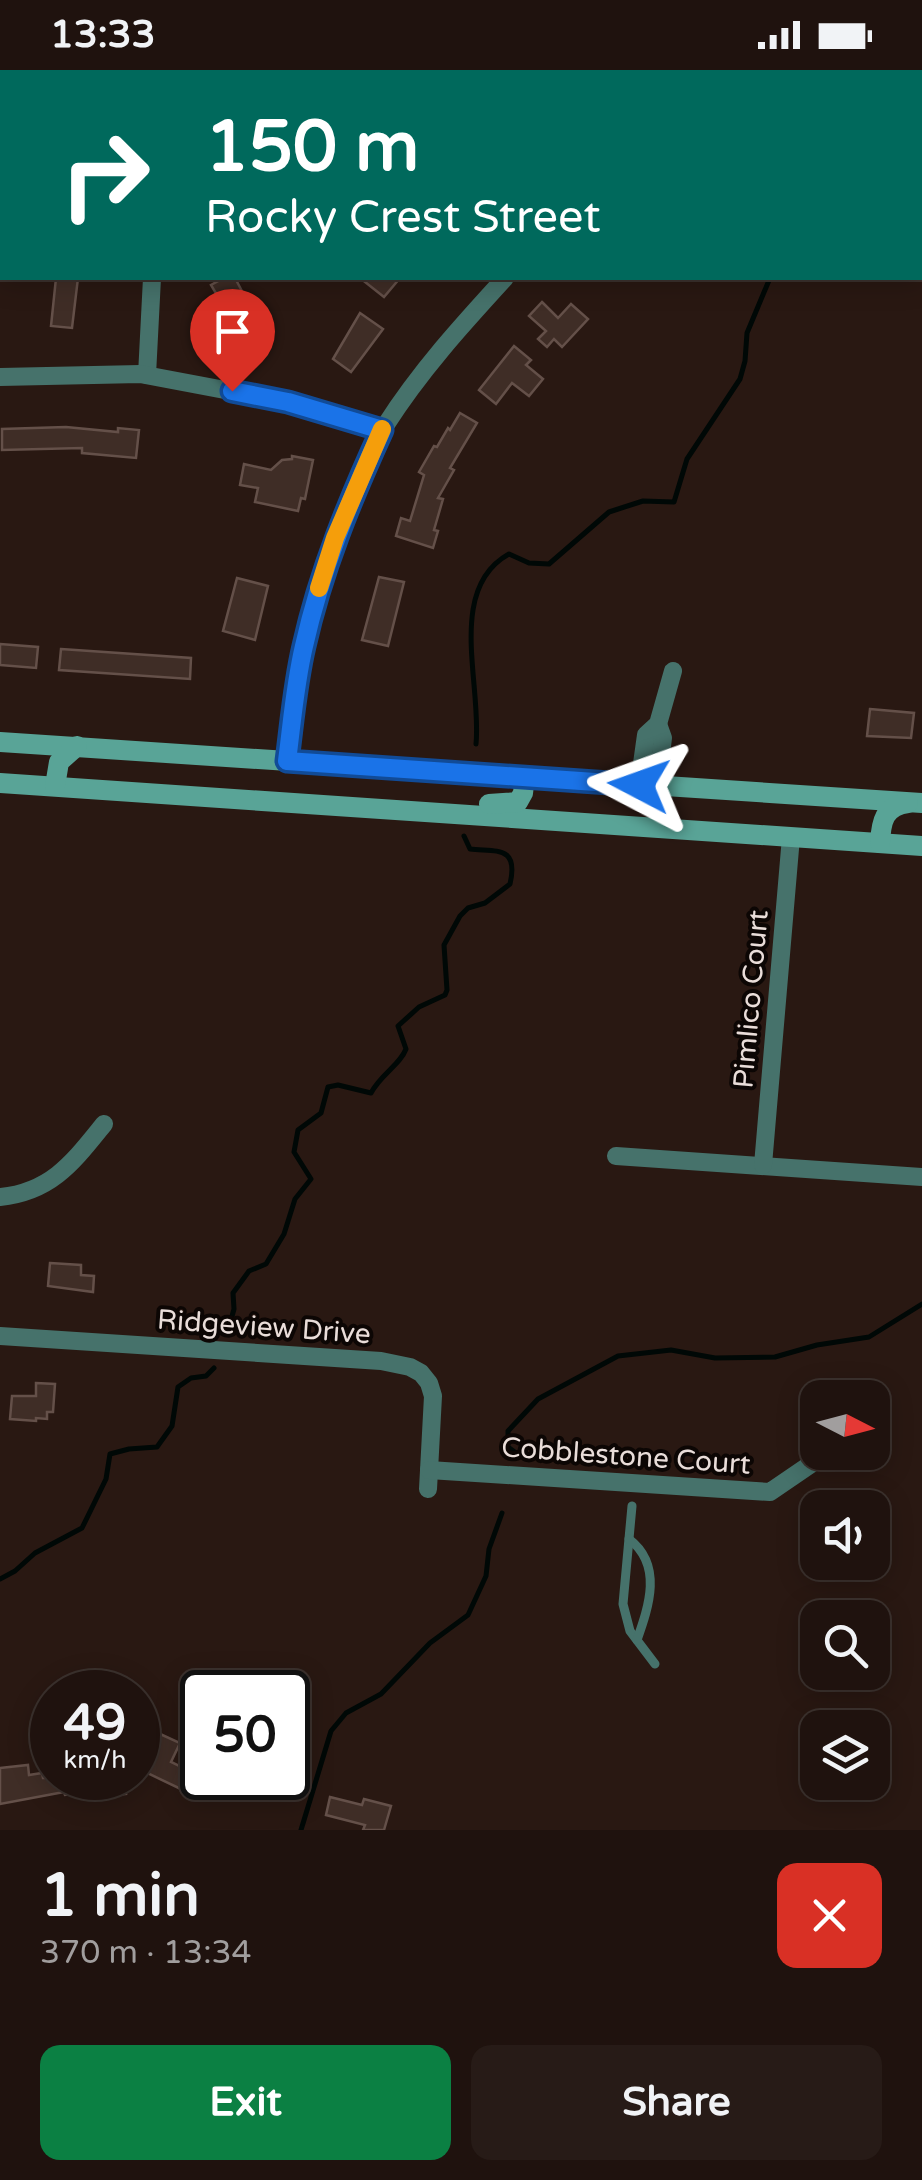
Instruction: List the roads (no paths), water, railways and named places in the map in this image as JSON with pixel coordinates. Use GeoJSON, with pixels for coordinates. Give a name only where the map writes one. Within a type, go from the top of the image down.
{"type":"FeatureCollection","features":[{"type":"Feature","properties":{"kind":"main road"},"geometry":{"type":"LineString","coordinates":[[0,742],[916,803]]}},
{"type":"Feature","properties":{"kind":"main road"},"geometry":{"type":"LineString","coordinates":[[55,786],[58,762],[77,746]]}},
{"type":"Feature","properties":{"kind":"main road"},"geometry":{"type":"LineString","coordinates":[[374,808],[403,797],[510,804],[518,802],[523,793],[524,776]]}},
{"type":"Feature","properties":{"kind":"main road"},"geometry":{"type":"LineString","coordinates":[[0,783],[922,846]]}},
{"type":"Feature","properties":{"kind":"main road"},"geometry":{"type":"LineString","coordinates":[[880,843],[884,815],[891,808],[916,803]]}},
{"type":"Feature","properties":{"kind":"street"},"geometry":{"type":"LineString","coordinates":[[147,375],[152,280]]}},
{"type":"Feature","properties":{"kind":"street"},"geometry":{"type":"LineString","coordinates":[[287,761],[303,650],[318,591],[335,538],[382,430],[430,360],[503,280]]}},
{"type":"Feature","properties":{"kind":"street"},"geometry":{"type":"LineString","coordinates":[[0,376],[147,375],[288,402],[382,430]]}},
{"type":"Feature","properties":{"kind":"street"},"geometry":{"type":"LineString","coordinates":[[648,786],[662,738],[658,724],[673,671]]}},
{"type":"Feature","properties":{"kind":"street","name":"Pimlico Court"},"geometry":{"type":"LineString","coordinates":[[764,1165],[791,837]]}},
{"type":"Feature","properties":{"kind":"street"},"geometry":{"type":"LineString","coordinates":[[0,1197],[14,1196],[49,1182],[69,1168],[104,1124]]}},
{"type":"Feature","properties":{"kind":"street"},"geometry":{"type":"LineString","coordinates":[[616,1156],[922,1177]]}},
{"type":"Feature","properties":{"kind":"street","name":"Ridgeview Drive"},"geometry":{"type":"LineString","coordinates":[[0,1336],[410,1366],[429,1383],[433,1396],[429,1480]]}},
{"type":"Feature","properties":{"kind":"street","name":"Cobblestone Court"},"geometry":{"type":"LineString","coordinates":[[429,1480],[770,1492],[802,1470]]}},
{"type":"Feature","properties":{"kind":"lane"},"geometry":{"type":"LineString","coordinates":[[632,1506],[624,1604],[630,1632],[655,1664]]}},
{"type":"Feature","properties":{"kind":"lane"},"geometry":{"type":"LineString","coordinates":[[629,1539],[647,1559],[650,1574],[647,1614],[636,1640]]}},
{"type":"Feature","properties":{"kind":"waterway"},"geometry":{"type":"LineString","coordinates":[[476,744],[472,614],[478,590],[490,570],[509,554],[529,563],[549,564],[609,512],[643,501],[674,502],[687,459],[740,379],[747,333],[769,280]]}},
{"type":"Feature","properties":{"kind":"waterway"},"geometry":{"type":"LineString","coordinates":[[228,1331],[234,1309],[233,1293],[249,1271],[266,1264],[284,1234],[295,1199],[311,1179],[294,1152],[298,1130],[321,1113],[328,1087],[338,1085],[371,1093],[406,1049],[398,1026],[419,1007],[445,995],[444,945],[460,916],[510,884],[508,857],[496,851],[470,849],[464,836]]}},
{"type":"Feature","properties":{"kind":"waterway"},"geometry":{"type":"LineString","coordinates":[[516,1453],[508,1447],[508,1431],[538,1399],[618,1356],[671,1350],[715,1358],[775,1357],[869,1337],[922,1304]]}},
{"type":"Feature","properties":{"kind":"waterway"},"geometry":{"type":"LineString","coordinates":[[0,1579],[35,1553],[82,1528],[106,1479],[110,1454],[157,1447],[172,1426],[178,1387],[191,1378],[206,1376],[214,1368]]}},
{"type":"Feature","properties":{"kind":"waterway"},"geometry":{"type":"LineString","coordinates":[[301,1830],[331,1731],[346,1713],[381,1694],[430,1643],[468,1615],[486,1576],[489,1549],[502,1513]]}}]}
